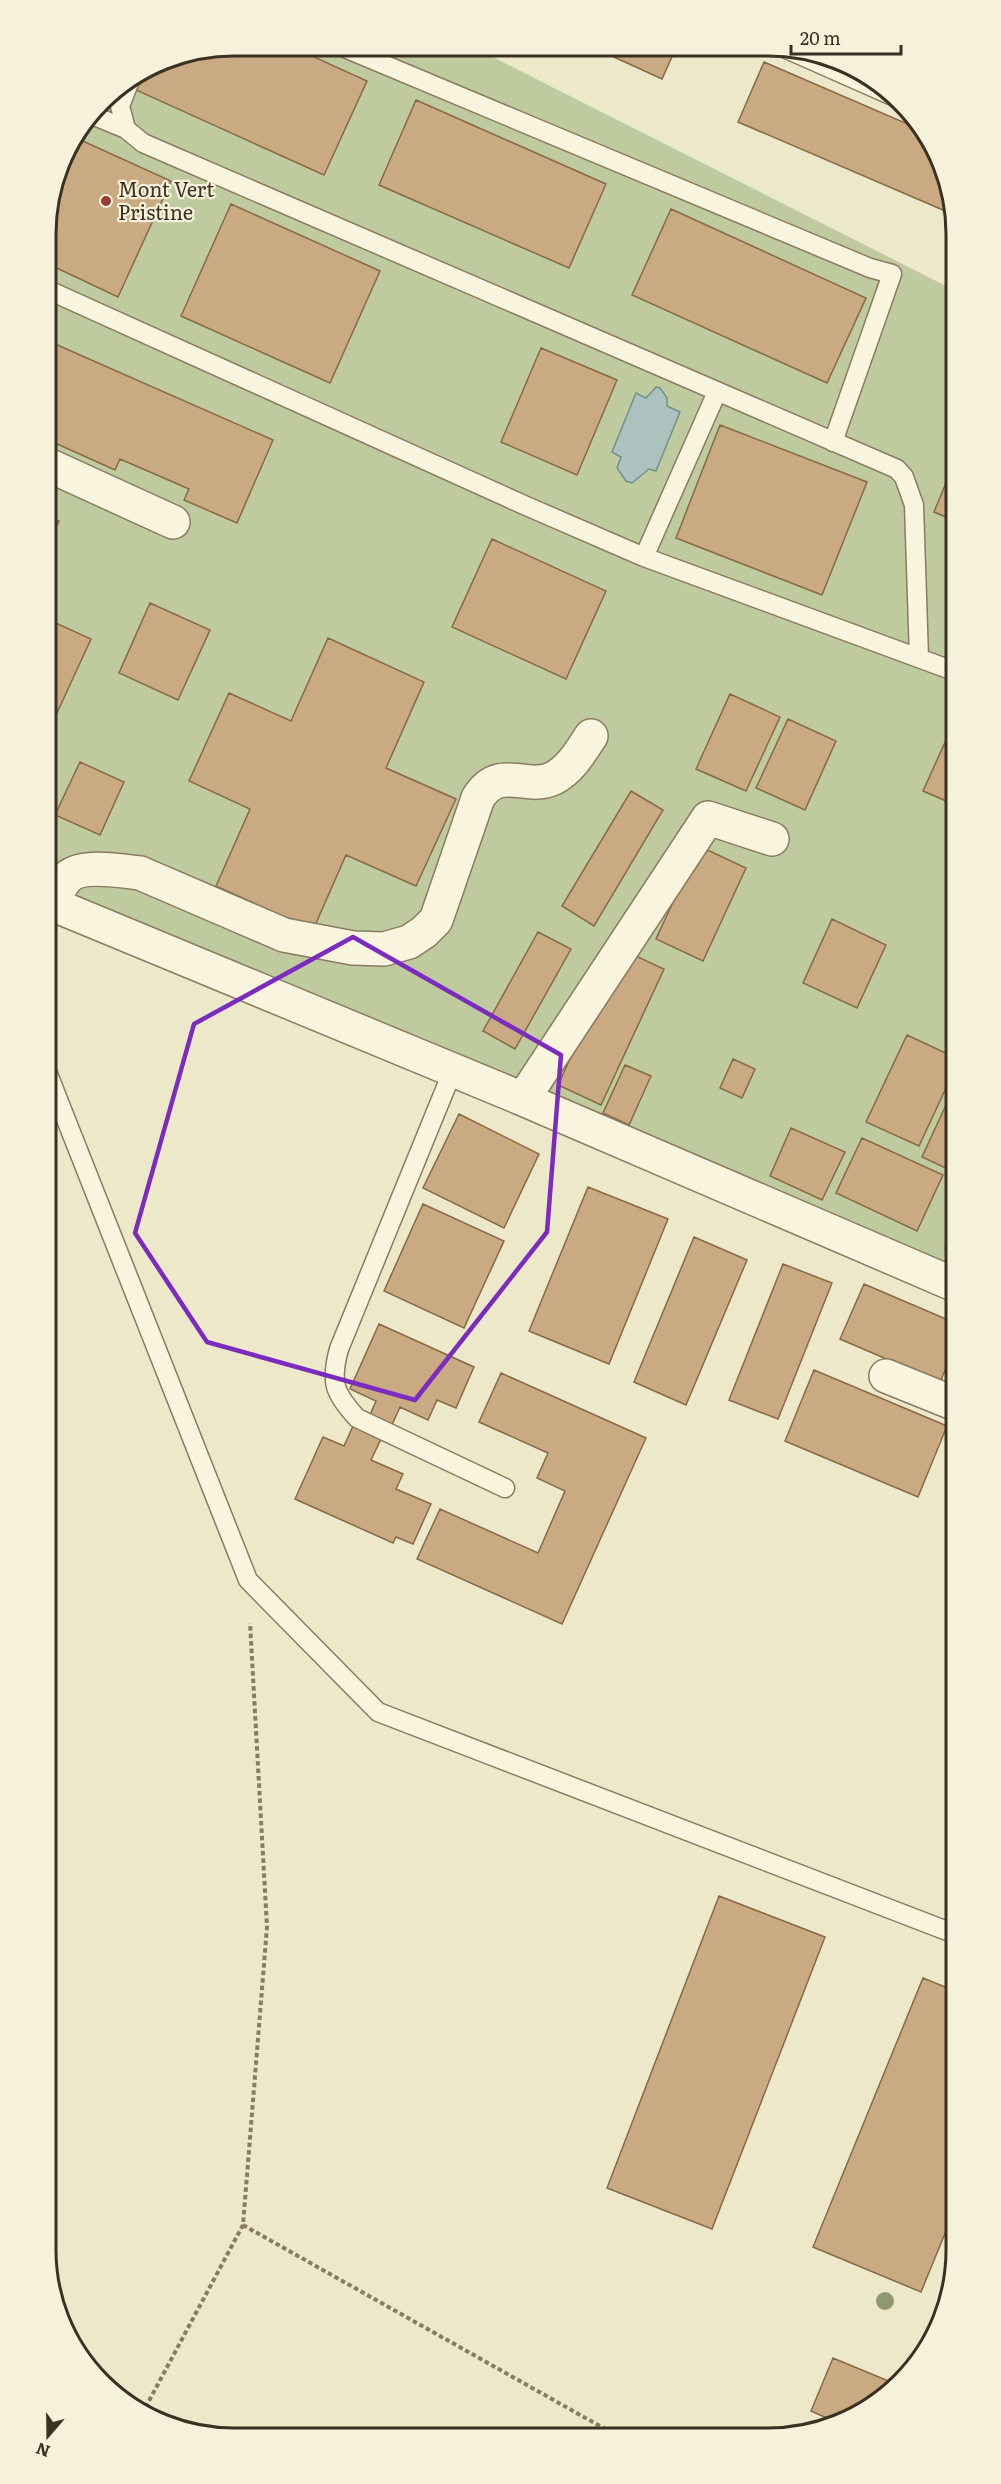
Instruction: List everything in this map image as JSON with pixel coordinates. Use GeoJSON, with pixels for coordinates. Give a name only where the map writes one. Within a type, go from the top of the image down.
{"type":"FeatureCollection","features":[{"type":"Feature","properties":{"kind":"street"},"geometry":{"type":"LineString","coordinates":[[56,469],[173,522]]}},
{"type":"Feature","properties":{"kind":"street"},"geometry":{"type":"LineString","coordinates":[[56,894],[67,877],[77,872],[118,870],[140,873],[284,935],[364,948],[384,949],[409,942],[436,920],[478,798],[488,785],[507,779],[542,781],[552,779],[570,765],[591,736]]}},
{"type":"Feature","properties":{"kind":"street"},"geometry":{"type":"LineString","coordinates":[[523,1099],[708,819],[772,839]]}},
{"type":"Feature","properties":{"kind":"street"},"geometry":{"type":"LineString","coordinates":[[56,905],[523,1099],[945,1281]]}},
{"type":"Feature","properties":{"kind":"street"},"geometry":{"type":"LineString","coordinates":[[886,1376],[945,1400]]}},
{"type":"Feature","properties":{"kind":"lane"},"geometry":{"type":"LineString","coordinates":[[361,55],[870,268],[892,274],[833,442]]}},
{"type":"Feature","properties":{"kind":"lane"},"geometry":{"type":"LineString","coordinates":[[819,63],[859,81]]}},
{"type":"Feature","properties":{"kind":"lane"},"geometry":{"type":"LineString","coordinates":[[126,92],[120,106],[126,129]]}},
{"type":"Feature","properties":{"kind":"lane"},"geometry":{"type":"LineString","coordinates":[[99,118],[126,129],[143,143],[897,469],[909,487],[914,504],[919,658]]}},
{"type":"Feature","properties":{"kind":"lane"},"geometry":{"type":"LineString","coordinates":[[56,294],[513,501],[644,557],[946,668]]}},
{"type":"Feature","properties":{"kind":"lane"},"geometry":{"type":"LineString","coordinates":[[644,557],[717,392]]}},
{"type":"Feature","properties":{"kind":"lane"},"geometry":{"type":"LineString","coordinates":[[453,1070],[339,1349],[334,1368],[335,1389],[341,1401],[357,1418],[505,1488]]}},
{"type":"Feature","properties":{"kind":"lane"},"geometry":{"type":"LineString","coordinates":[[56,1094],[248,1580],[378,1712],[945,1930]]}},
{"type":"Feature","properties":{"kind":"path"},"geometry":{"type":"LineString","coordinates":[[146,2406],[243,2225],[267,1928],[248,1580]]}},
{"type":"Feature","properties":{"kind":"path"},"geometry":{"type":"LineString","coordinates":[[243,2225],[603,2428]]}},
{"type":"Feature","properties":{"kind":"highlighted area"},"geometry":{"type":"Polygon","coordinates":[[[353,937],[561,1055],[547,1232],[415,1400],[207,1342],[135,1233],[194,1024],[353,937]]]}},
{"type":"Feature","properties":{"kind":"green space"},"geometry":{"type":"Polygon","coordinates":[[[234,55],[489,55],[946,286],[945,1275],[56,926],[57,210],[69,165],[85,135],[116,100],[144,79],[176,65],[210,57],[234,55]]]}},
{"type":"Feature","properties":{"kind":"water"},"geometry":{"type":"Polygon","coordinates":[[[656,387],[660,388],[667,398],[667,406],[680,412],[656,471],[649,469],[632,483],[626,481],[617,468],[621,457],[612,452],[636,393],[646,398],[656,387]]]}},
{"type":"Feature","properties":{"kind":"building"},"geometry":{"type":"Polygon","coordinates":[[[234,55],[310,55],[367,81],[324,175],[136,90],[144,79],[176,65],[210,57],[234,55]]]}},
{"type":"Feature","properties":{"kind":"building"},"geometry":{"type":"Polygon","coordinates":[[[610,55],[673,55],[662,79],[610,55]]]}},
{"type":"Feature","properties":{"kind":"building"},"geometry":{"type":"Polygon","coordinates":[[[764,62],[908,124],[922,144],[932,165],[944,210],[738,122],[764,62]]]}},
{"type":"Feature","properties":{"kind":"building"},"geometry":{"type":"Polygon","coordinates":[[[416,100],[606,184],[569,268],[379,185],[416,100]]]}},
{"type":"Feature","properties":{"kind":"building","name":"Mont Vert Pristine"},"geometry":{"type":"Polygon","coordinates":[[[82,141],[171,181],[118,297],[56,268],[57,210],[69,165],[82,141]]]}},
{"type":"Feature","properties":{"kind":"building"},"geometry":{"type":"Polygon","coordinates":[[[231,204],[380,271],[330,383],[181,316],[231,204]]]}},
{"type":"Feature","properties":{"kind":"building"},"geometry":{"type":"Polygon","coordinates":[[[671,209],[866,298],[827,383],[632,295],[671,209]]]}},
{"type":"Feature","properties":{"kind":"building"},"geometry":{"type":"Polygon","coordinates":[[[56,344],[273,440],[237,523],[184,500],[189,489],[120,459],[115,470],[56,443],[56,344]]]}},
{"type":"Feature","properties":{"kind":"building"},"geometry":{"type":"Polygon","coordinates":[[[541,348],[617,380],[577,475],[501,442],[541,348]]]}},
{"type":"Feature","properties":{"kind":"building"},"geometry":{"type":"Polygon","coordinates":[[[720,425],[867,482],[822,595],[676,538],[720,425]]]}},
{"type":"Feature","properties":{"kind":"building"},"geometry":{"type":"Polygon","coordinates":[[[946,483],[946,517],[934,512],[946,483]]]}},
{"type":"Feature","properties":{"kind":"building"},"geometry":{"type":"Polygon","coordinates":[[[492,539],[606,591],[566,679],[452,627],[492,539]]]}},
{"type":"Feature","properties":{"kind":"building"},"geometry":{"type":"Polygon","coordinates":[[[150,603],[210,630],[178,700],[119,673],[150,603]]]}},
{"type":"Feature","properties":{"kind":"building"},"geometry":{"type":"Polygon","coordinates":[[[56,623],[91,639],[56,715],[56,623]]]}},
{"type":"Feature","properties":{"kind":"building"},"geometry":{"type":"Polygon","coordinates":[[[328,638],[424,682],[386,768],[456,799],[416,886],[346,855],[313,930],[216,886],[250,809],[189,781],[229,693],[291,721],[328,638]]]}},
{"type":"Feature","properties":{"kind":"building"},"geometry":{"type":"Polygon","coordinates":[[[730,694],[780,717],[746,791],[696,769],[730,694]]]}},
{"type":"Feature","properties":{"kind":"building"},"geometry":{"type":"Polygon","coordinates":[[[788,719],[836,741],[805,810],[756,788],[788,719]]]}},
{"type":"Feature","properties":{"kind":"building"},"geometry":{"type":"Polygon","coordinates":[[[946,741],[946,801],[923,791],[946,741]]]}},
{"type":"Feature","properties":{"kind":"building"},"geometry":{"type":"Polygon","coordinates":[[[80,762],[124,782],[100,835],[56,815],[80,762]]]}},
{"type":"Feature","properties":{"kind":"building"},"geometry":{"type":"Polygon","coordinates":[[[631,791],[663,810],[594,926],[562,906],[631,791]]]}},
{"type":"Feature","properties":{"kind":"building"},"geometry":{"type":"Polygon","coordinates":[[[699,846],[746,868],[703,961],[656,939],[699,846]]]}},
{"type":"Feature","properties":{"kind":"building"},"geometry":{"type":"Polygon","coordinates":[[[832,919],[886,945],[857,1008],[803,983],[832,919]]]}},
{"type":"Feature","properties":{"kind":"building"},"geometry":{"type":"Polygon","coordinates":[[[538,932],[571,949],[515,1049],[483,1031],[538,932]]]}},
{"type":"Feature","properties":{"kind":"building"},"geometry":{"type":"Polygon","coordinates":[[[621,949],[664,969],[601,1105],[558,1085],[621,949]]]}},
{"type":"Feature","properties":{"kind":"building"},"geometry":{"type":"Polygon","coordinates":[[[907,1035],[946,1053],[946,1089],[919,1146],[866,1122],[907,1035]]]}},
{"type":"Feature","properties":{"kind":"building"},"geometry":{"type":"Polygon","coordinates":[[[733,1059],[755,1069],[742,1098],[720,1088],[733,1059]]]}},
{"type":"Feature","properties":{"kind":"building"},"geometry":{"type":"Polygon","coordinates":[[[625,1065],[651,1076],[629,1125],[603,1113],[625,1065]]]}},
{"type":"Feature","properties":{"kind":"building"},"geometry":{"type":"Polygon","coordinates":[[[946,1106],[946,1168],[922,1157],[946,1106]]]}},
{"type":"Feature","properties":{"kind":"building"},"geometry":{"type":"Polygon","coordinates":[[[459,1114],[539,1154],[504,1228],[423,1188],[459,1114]]]}},
{"type":"Feature","properties":{"kind":"building"},"geometry":{"type":"Polygon","coordinates":[[[791,1128],[845,1152],[822,1200],[770,1176],[791,1128]]]}},
{"type":"Feature","properties":{"kind":"building"},"geometry":{"type":"Polygon","coordinates":[[[862,1138],[943,1175],[917,1231],[836,1193],[862,1138]]]}},
{"type":"Feature","properties":{"kind":"building"},"geometry":{"type":"Polygon","coordinates":[[[588,1187],[668,1219],[609,1364],[529,1331],[588,1187]]]}},
{"type":"Feature","properties":{"kind":"building"},"geometry":{"type":"Polygon","coordinates":[[[423,1204],[504,1241],[464,1328],[384,1291],[423,1204]]]}},
{"type":"Feature","properties":{"kind":"building"},"geometry":{"type":"Polygon","coordinates":[[[694,1237],[747,1260],[686,1405],[634,1382],[694,1237]]]}},
{"type":"Feature","properties":{"kind":"building"},"geometry":{"type":"Polygon","coordinates":[[[783,1264],[832,1283],[778,1419],[729,1400],[783,1264]]]}},
{"type":"Feature","properties":{"kind":"building"},"geometry":{"type":"Polygon","coordinates":[[[864,1284],[945,1319],[945,1369],[940,1382],[840,1339],[864,1284]]]}},
{"type":"Feature","properties":{"kind":"building"},"geometry":{"type":"Polygon","coordinates":[[[379,1324],[474,1367],[456,1408],[437,1400],[428,1420],[400,1407],[391,1427],[369,1417],[376,1401],[350,1389],[379,1324]]]}},
{"type":"Feature","properties":{"kind":"building"},"geometry":{"type":"Polygon","coordinates":[[[814,1370],[945,1425],[918,1497],[785,1441],[814,1370]]]}},
{"type":"Feature","properties":{"kind":"building"},"geometry":{"type":"Polygon","coordinates":[[[501,1373],[646,1438],[562,1624],[417,1559],[440,1509],[538,1553],[565,1491],[537,1478],[548,1453],[479,1422],[501,1373]]]}},
{"type":"Feature","properties":{"kind":"building"},"geometry":{"type":"Polygon","coordinates":[[[353,1426],[381,1439],[371,1460],[403,1474],[396,1489],[431,1504],[413,1544],[396,1537],[393,1543],[295,1499],[323,1437],[344,1446],[353,1426]]]}},
{"type":"Feature","properties":{"kind":"building"},"geometry":{"type":"Polygon","coordinates":[[[719,1896],[825,1937],[712,2229],[607,2188],[719,1896]]]}},
{"type":"Feature","properties":{"kind":"building"},"geometry":{"type":"Polygon","coordinates":[[[923,1978],[945,1987],[945,2233],[921,2292],[813,2247],[923,1978]]]}},
{"type":"Feature","properties":{"kind":"building"},"geometry":{"type":"Polygon","coordinates":[[[833,2358],[888,2381],[866,2399],[836,2415],[827,2418],[811,2411],[833,2358]]]}},
{"type":"Feature","properties":{"kind":"place","name":"Mont Vert Pristine"},"geometry":{"type":"Point","coordinates":[106,201]}}]}
